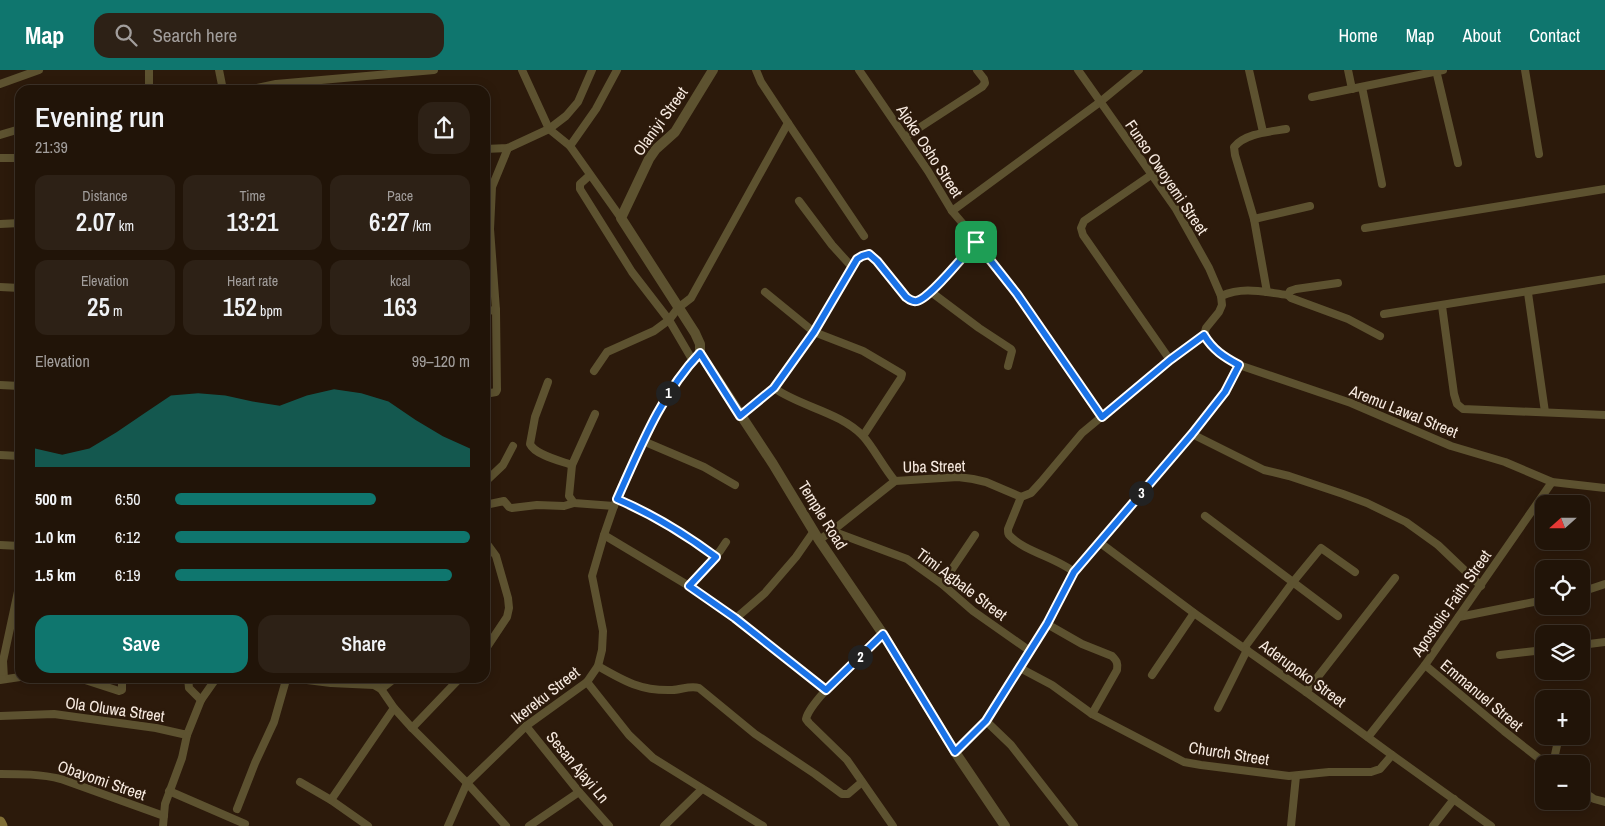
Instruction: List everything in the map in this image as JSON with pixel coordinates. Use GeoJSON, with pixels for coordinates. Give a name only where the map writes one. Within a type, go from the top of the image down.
{"type":"FeatureCollection","features":[{"type":"Feature","properties":{"kind":"main road"},"geometry":{"type":"LineString","coordinates":[[0,822],[2,826]]}},
{"type":"Feature","properties":{"kind":"street"},"geometry":{"type":"LineString","coordinates":[[0,84],[39,70]]}},
{"type":"Feature","properties":{"kind":"street"},"geometry":{"type":"LineString","coordinates":[[149,70],[149,85]]}},
{"type":"Feature","properties":{"kind":"street"},"geometry":{"type":"LineString","coordinates":[[219,70],[221,85]]}},
{"type":"Feature","properties":{"kind":"street"},"geometry":{"type":"LineString","coordinates":[[271,85],[434,70]]}},
{"type":"Feature","properties":{"kind":"street"},"geometry":{"type":"LineString","coordinates":[[522,70],[552,130],[569,145],[621,218]]}},
{"type":"Feature","properties":{"kind":"street"},"geometry":{"type":"LineString","coordinates":[[490,149],[508,148],[552,130],[578,102],[592,70]]}},
{"type":"Feature","properties":{"kind":"street"},"geometry":{"type":"LineString","coordinates":[[569,145],[596,109],[617,70]]}},
{"type":"Feature","properties":{"kind":"street","name":"Olaniyi Street"},"geometry":{"type":"LineString","coordinates":[[621,218],[649,159],[675,132],[713,70]]}},
{"type":"Feature","properties":{"kind":"street"},"geometry":{"type":"LineString","coordinates":[[756,70],[761,82],[864,236]]}},
{"type":"Feature","properties":{"kind":"street","name":"Ajoke Osho Street"},"geometry":{"type":"LineString","coordinates":[[859,70],[928,171],[952,211],[1017,294],[1102,417]]}},
{"type":"Feature","properties":{"kind":"street"},"geometry":{"type":"LineString","coordinates":[[905,137],[982,87],[985,83],[984,79],[977,70]]}},
{"type":"Feature","properties":{"kind":"street","name":"Funso Owoyemi Street"},"geometry":{"type":"LineString","coordinates":[[1078,70],[1176,209],[1209,268],[1221,300]]}},
{"type":"Feature","properties":{"kind":"street"},"geometry":{"type":"LineString","coordinates":[[952,211],[1100,102],[1139,70]]}},
{"type":"Feature","properties":{"kind":"street"},"geometry":{"type":"LineString","coordinates":[[1249,70],[1263,132]]}},
{"type":"Feature","properties":{"kind":"street"},"geometry":{"type":"LineString","coordinates":[[1348,70],[1352,89]]}},
{"type":"Feature","properties":{"kind":"street"},"geometry":{"type":"LineString","coordinates":[[1312,98],[1438,70],[1458,163]]}},
{"type":"Feature","properties":{"kind":"street"},"geometry":{"type":"LineString","coordinates":[[1526,70],[1539,154]]}},
{"type":"Feature","properties":{"kind":"street"},"geometry":{"type":"LineString","coordinates":[[1362,87],[1382,184]]}},
{"type":"Feature","properties":{"kind":"street"},"geometry":{"type":"LineString","coordinates":[[594,371],[608,352],[654,331],[669,320],[678,308],[691,298],[788,123]]}},
{"type":"Feature","properties":{"kind":"street"},"geometry":{"type":"LineString","coordinates":[[1267,292],[1254,219],[1234,147],[1239,140],[1263,132],[1286,129]]}},
{"type":"Feature","properties":{"kind":"street"},"geometry":{"type":"LineString","coordinates":[[0,135],[15,130]]}},
{"type":"Feature","properties":{"kind":"street"},"geometry":{"type":"LineString","coordinates":[[490,204],[492,187],[508,148]]}},
{"type":"Feature","properties":{"kind":"street"},"geometry":{"type":"LineString","coordinates":[[0,158],[15,158]]}},
{"type":"Feature","properties":{"kind":"street"},"geometry":{"type":"LineString","coordinates":[[590,175],[580,184],[580,189],[632,272],[697,357]]}},
{"type":"Feature","properties":{"kind":"street"},"geometry":{"type":"LineString","coordinates":[[1151,175],[1084,221],[1082,234],[1170,360]]}},
{"type":"Feature","properties":{"kind":"street"},"geometry":{"type":"LineString","coordinates":[[1365,228],[1605,189]]}},
{"type":"Feature","properties":{"kind":"street"},"geometry":{"type":"LineString","coordinates":[[799,201],[832,245],[852,267]]}},
{"type":"Feature","properties":{"kind":"street"},"geometry":{"type":"LineString","coordinates":[[1254,219],[1310,206]]}},
{"type":"Feature","properties":{"kind":"street","name":"Temple Road"},"geometry":{"type":"LineString","coordinates":[[621,218],[695,333],[700,344],[697,357],[773,464],[814,531],[883,634],[955,752],[1005,826]]}},
{"type":"Feature","properties":{"kind":"street"},"geometry":{"type":"LineString","coordinates":[[0,224],[15,224]]}},
{"type":"Feature","properties":{"kind":"street"},"geometry":{"type":"LineString","coordinates":[[740,416],[774,388],[814,332],[857,259],[869,254],[912,301],[918,301],[931,292],[976,242]]}},
{"type":"Feature","properties":{"kind":"street"},"geometry":{"type":"LineString","coordinates":[[490,256],[496,310],[497,390],[490,393]]}},
{"type":"Feature","properties":{"kind":"street"},"geometry":{"type":"LineString","coordinates":[[1384,314],[1605,280]]}},
{"type":"Feature","properties":{"kind":"street"},"geometry":{"type":"LineString","coordinates":[[1288,295],[1290,291],[1296,289],[1338,283]]}},
{"type":"Feature","properties":{"kind":"street"},"geometry":{"type":"LineString","coordinates":[[0,288],[15,288]]}},
{"type":"Feature","properties":{"kind":"street"},"geometry":{"type":"LineString","coordinates":[[1074,572],[1067,566],[1024,546],[1010,537],[1008,529],[1021,497],[1031,493],[1036,488],[1082,433],[1170,360],[1204,335],[1206,328],[1219,312],[1221,300],[1235,291],[1243,290],[1288,295],[1290,298],[1348,319],[1380,336]]}},
{"type":"Feature","properties":{"kind":"street"},"geometry":{"type":"LineString","coordinates":[[766,292],[814,332],[863,351],[902,374],[863,436]]}},
{"type":"Feature","properties":{"kind":"street"},"geometry":{"type":"LineString","coordinates":[[931,292],[1011,349],[1012,352],[1008,366]]}},
{"type":"Feature","properties":{"kind":"street"},"geometry":{"type":"LineString","coordinates":[[1528,293],[1545,412]]}},
{"type":"Feature","properties":{"kind":"street"},"geometry":{"type":"LineString","coordinates":[[1442,306],[1454,394],[1457,404],[1463,409],[1605,414]]}},
{"type":"Feature","properties":{"kind":"street"},"geometry":{"type":"LineString","coordinates":[[490,311],[496,310]]}},
{"type":"Feature","properties":{"kind":"street","name":"Aremu Lawal Street"},"geometry":{"type":"LineString","coordinates":[[1204,335],[1212,348],[1224,358],[1239,365],[1350,403],[1451,446],[1505,462],[1552,482],[1605,488]]}},
{"type":"Feature","properties":{"kind":"street","name":"Ikereku Street"},"geometry":{"type":"LineString","coordinates":[[448,826],[467,783],[526,726],[587,682],[598,666],[602,650],[603,631],[592,576],[604,535],[616,502],[643,441],[670,390],[685,369],[697,357]]}},
{"type":"Feature","properties":{"kind":"street"},"geometry":{"type":"LineString","coordinates":[[955,752],[986,721],[1047,624],[1074,572],[1192,434],[1225,392],[1239,365]]}},
{"type":"Feature","properties":{"kind":"street"},"geometry":{"type":"LineString","coordinates":[[548,382],[535,417],[530,444],[534,451],[540,454],[572,465]]}},
{"type":"Feature","properties":{"kind":"street"},"geometry":{"type":"LineString","coordinates":[[0,385],[15,386]]}},
{"type":"Feature","properties":{"kind":"street"},"geometry":{"type":"LineString","coordinates":[[774,388],[783,395],[831,415],[863,436],[895,481]]}},
{"type":"Feature","properties":{"kind":"street"},"geometry":{"type":"LineString","coordinates":[[574,503],[569,496],[572,465],[595,414]]}},
{"type":"Feature","properties":{"kind":"street"},"geometry":{"type":"LineString","coordinates":[[1192,434],[1264,470],[1289,476],[1343,494],[1367,503],[1406,522],[1438,546],[1481,586]]}},
{"type":"Feature","properties":{"kind":"street"},"geometry":{"type":"LineString","coordinates":[[643,441],[704,467],[735,486]]}},
{"type":"Feature","properties":{"kind":"street"},"geometry":{"type":"LineString","coordinates":[[490,477],[503,465],[513,446]]}},
{"type":"Feature","properties":{"kind":"street"},"geometry":{"type":"LineString","coordinates":[[0,455],[15,456]]}},
{"type":"Feature","properties":{"kind":"street","name":"Uba Street"},"geometry":{"type":"LineString","coordinates":[[832,531],[895,481],[958,477],[986,482],[1021,497]]}},
{"type":"Feature","properties":{"kind":"street","name":"Apostolic Faith Street"},"geometry":{"type":"LineString","coordinates":[[1368,738],[1425,665],[1552,482]]}},
{"type":"Feature","properties":{"kind":"street"},"geometry":{"type":"LineString","coordinates":[[490,504],[504,500],[512,508],[537,505],[564,506],[574,503],[616,502],[640,509],[675,529],[716,557]]}},
{"type":"Feature","properties":{"kind":"street"},"geometry":{"type":"LineString","coordinates":[[1205,516],[1338,616]]}},
{"type":"Feature","properties":{"kind":"street"},"geometry":{"type":"LineString","coordinates":[[735,618],[765,593],[796,557],[814,531]]}},
{"type":"Feature","properties":{"kind":"street"},"geometry":{"type":"LineString","coordinates":[[820,540],[832,531]]}},
{"type":"Feature","properties":{"kind":"street","name":"Timi Agbale Street"},"geometry":{"type":"LineString","coordinates":[[832,531],[907,559],[942,584],[973,611],[1030,651]]}},
{"type":"Feature","properties":{"kind":"street"},"geometry":{"type":"LineString","coordinates":[[604,535],[689,586],[735,618],[826,690]]}},
{"type":"Feature","properties":{"kind":"street"},"geometry":{"type":"LineString","coordinates":[[942,584],[975,535]]}},
{"type":"Feature","properties":{"kind":"street"},"geometry":{"type":"LineString","coordinates":[[689,586],[716,557],[726,542]]}},
{"type":"Feature","properties":{"kind":"street","name":"Aderupoko Street"},"geometry":{"type":"LineString","coordinates":[[1099,542],[1194,613],[1491,826]]}},
{"type":"Feature","properties":{"kind":"street"},"geometry":{"type":"LineString","coordinates":[[0,545],[15,546]]}},
{"type":"Feature","properties":{"kind":"street"},"geometry":{"type":"LineString","coordinates":[[490,548],[496,556],[509,608],[508,617],[490,643]]}},
{"type":"Feature","properties":{"kind":"street"},"geometry":{"type":"LineString","coordinates":[[1218,708],[1245,649],[1293,582],[1321,548],[1355,572]]}},
{"type":"Feature","properties":{"kind":"street"},"geometry":{"type":"LineString","coordinates":[[1306,692],[1395,578]]}},
{"type":"Feature","properties":{"kind":"street"},"geometry":{"type":"LineString","coordinates":[[1590,589],[1605,584]]}},
{"type":"Feature","properties":{"kind":"street"},"geometry":{"type":"LineString","coordinates":[[1459,617],[1535,602]]}},
{"type":"Feature","properties":{"kind":"street"},"geometry":{"type":"LineString","coordinates":[[15,605],[3,661],[2,679],[15,678]]}},
{"type":"Feature","properties":{"kind":"street"},"geometry":{"type":"LineString","coordinates":[[1152,675],[1194,613]]}},
{"type":"Feature","properties":{"kind":"street"},"geometry":{"type":"LineString","coordinates":[[1047,624],[1076,641],[1112,656],[1116,660],[1118,664],[1117,670],[1092,714]]}},
{"type":"Feature","properties":{"kind":"street"},"geometry":{"type":"LineString","coordinates":[[883,634],[816,701],[806,719],[847,760],[893,826]]}},
{"type":"Feature","properties":{"kind":"street"},"geometry":{"type":"LineString","coordinates":[[1590,644],[1605,642]]}},
{"type":"Feature","properties":{"kind":"street"},"geometry":{"type":"LineString","coordinates":[[1500,655],[1535,651]]}},
{"type":"Feature","properties":{"kind":"street","name":"Emmanuel Street"},"geometry":{"type":"LineString","coordinates":[[1425,665],[1535,755]]}},
{"type":"Feature","properties":{"kind":"street"},"geometry":{"type":"LineString","coordinates":[[598,666],[638,687],[661,690],[674,690],[694,686],[699,688],[755,734],[842,794],[848,794],[862,782]]}},
{"type":"Feature","properties":{"kind":"street","name":"Church Street"},"geometry":{"type":"LineString","coordinates":[[1020,668],[1052,686],[1092,714],[1184,762],[1296,776],[1328,772],[1371,772],[1380,769],[1392,756]]}},
{"type":"Feature","properties":{"kind":"street"},"geometry":{"type":"LineString","coordinates":[[587,682],[629,735],[653,758],[763,826]]}},
{"type":"Feature","properties":{"kind":"street"},"geometry":{"type":"LineString","coordinates":[[94,683],[119,691],[123,688],[122,683]]}},
{"type":"Feature","properties":{"kind":"street"},"geometry":{"type":"LineString","coordinates":[[188,683],[189,688],[201,700]]}},
{"type":"Feature","properties":{"kind":"street"},"geometry":{"type":"LineString","coordinates":[[163,826],[165,804],[182,758],[188,735],[201,700],[212,683]]}},
{"type":"Feature","properties":{"kind":"street"},"geometry":{"type":"LineString","coordinates":[[237,809],[274,722],[285,683]]}},
{"type":"Feature","properties":{"kind":"street"},"geometry":{"type":"LineString","coordinates":[[330,683],[360,683],[374,685],[381,689],[394,708],[412,728],[467,783],[506,826]]}},
{"type":"Feature","properties":{"kind":"street"},"geometry":{"type":"LineString","coordinates":[[381,689],[389,683]]}},
{"type":"Feature","properties":{"kind":"street"},"geometry":{"type":"LineString","coordinates":[[412,728],[455,683]]}},
{"type":"Feature","properties":{"kind":"street"},"geometry":{"type":"LineString","coordinates":[[331,800],[394,708]]}},
{"type":"Feature","properties":{"kind":"street","name":"Ola Oluwa Street"},"geometry":{"type":"LineString","coordinates":[[0,716],[54,714],[156,728],[188,735]]}},
{"type":"Feature","properties":{"kind":"street"},"geometry":{"type":"LineString","coordinates":[[986,721],[1011,745],[1074,826]]}},
{"type":"Feature","properties":{"kind":"street","name":"Sesan Ajayi Ln"},"geometry":{"type":"LineString","coordinates":[[526,726],[609,826]]}},
{"type":"Feature","properties":{"kind":"street","name":"Obayomi Street"},"geometry":{"type":"LineString","coordinates":[[0,774],[46,775],[62,779],[164,816]]}},
{"type":"Feature","properties":{"kind":"street"},"geometry":{"type":"LineString","coordinates":[[1291,826],[1296,776]]}},
{"type":"Feature","properties":{"kind":"street"},"geometry":{"type":"LineString","coordinates":[[300,782],[331,800],[362,824]]}},
{"type":"Feature","properties":{"kind":"street"},"geometry":{"type":"LineString","coordinates":[[664,826],[702,789]]}},
{"type":"Feature","properties":{"kind":"street"},"geometry":{"type":"LineString","coordinates":[[169,791],[245,824]]}},
{"type":"Feature","properties":{"kind":"street"},"geometry":{"type":"LineString","coordinates":[[529,826],[579,792]]}},
{"type":"Feature","properties":{"kind":"street"},"geometry":{"type":"LineString","coordinates":[[1590,796],[1605,802]]}},
{"type":"Feature","properties":{"kind":"street"},"geometry":{"type":"LineString","coordinates":[[1433,826],[1454,799]]}},
{"type":"Feature","properties":{"kind":"route"},"geometry":{"type":"LineString","coordinates":[[976,242],[1017,294],[1102,417],[1140,384],[1204,335],[1212,348],[1224,358],[1239,365],[1225,392],[1192,434],[1074,572],[1047,624],[986,721],[955,752],[883,634],[826,690],[735,618],[689,586],[716,557],[694,540],[640,509],[617,499],[643,441],[670,390],[685,369],[700,353],[740,416],[774,388],[814,332],[857,259],[869,254],[906,297],[912,301],[918,301],[931,292],[976,242]]}}]}
